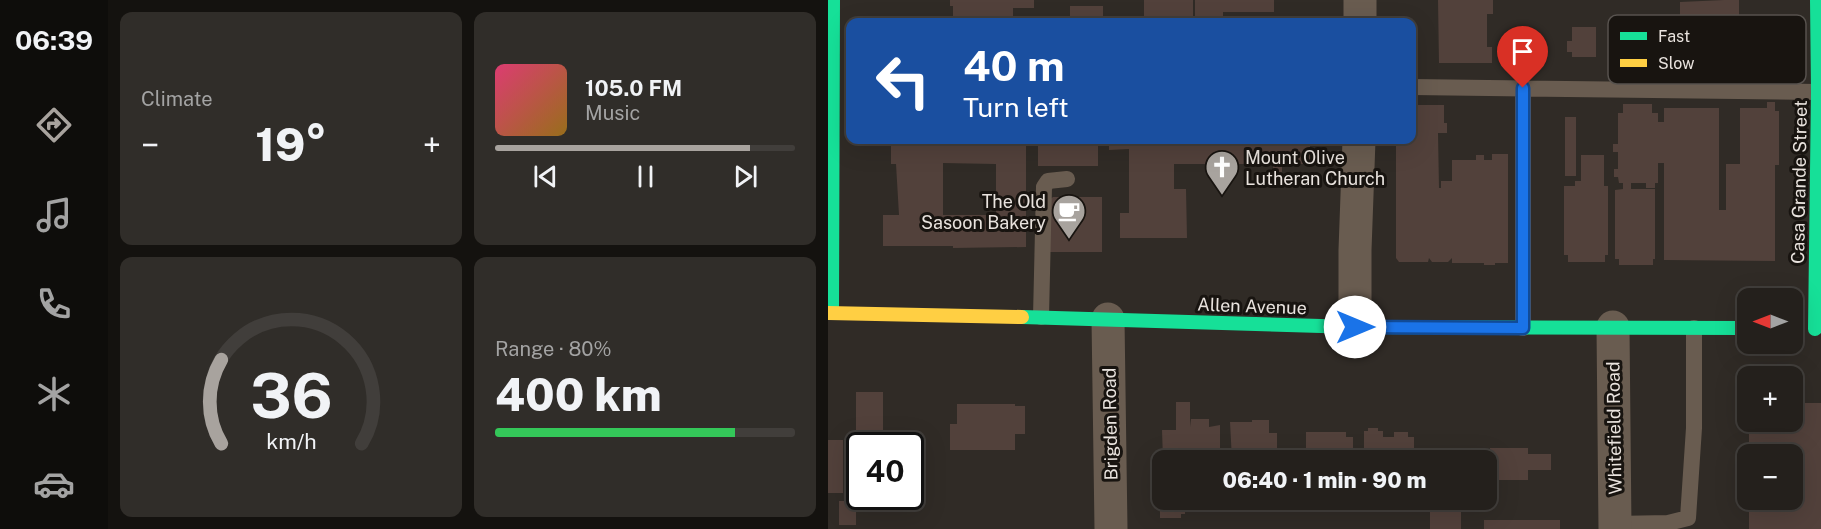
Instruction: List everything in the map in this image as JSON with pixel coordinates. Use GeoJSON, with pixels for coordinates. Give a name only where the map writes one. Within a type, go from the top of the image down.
{"type":"FeatureCollection","features":[{"type":"Feature","properties":{"kind":"street"},"geometry":{"type":"LineString","coordinates":[[830,314],[833,0]]}},
{"type":"Feature","properties":{"kind":"street"},"geometry":{"type":"LineString","coordinates":[[1360,0],[1360,18]]}},
{"type":"Feature","properties":{"kind":"street","name":"Casa Grande Street"},"geometry":{"type":"LineString","coordinates":[[1813,329],[1818,92],[1817,0]]}},
{"type":"Feature","properties":{"kind":"street"},"geometry":{"type":"LineString","coordinates":[[1355,327],[1359,144]]}},
{"type":"Feature","properties":{"kind":"street","name":"Allen Avenue"},"geometry":{"type":"LineString","coordinates":[[830,314],[1108,318],[1355,327],[1737,328]]}},
{"type":"Feature","properties":{"kind":"street","name":"Brigden Road"},"geometry":{"type":"LineString","coordinates":[[1108,318],[1111,529]]}},
{"type":"Feature","properties":{"kind":"street","name":"Whitefield Road"},"geometry":{"type":"LineString","coordinates":[[1612,327],[1615,526]]}},
{"type":"Feature","properties":{"kind":"lane"},"geometry":{"type":"LineString","coordinates":[[1416,87],[1818,92]]}},
{"type":"Feature","properties":{"kind":"lane"},"geometry":{"type":"LineString","coordinates":[[1523,88],[1523,328]]}},
{"type":"Feature","properties":{"kind":"lane"},"geometry":{"type":"LineString","coordinates":[[1041,317],[1044,187],[1048,181],[1067,179]]}},
{"type":"Feature","properties":{"kind":"lane"},"geometry":{"type":"LineString","coordinates":[[1615,526],[1668,523],[1688,518],[1694,428],[1694,328]]}},
{"type":"Feature","properties":{"kind":"building"},"geometry":{"type":"Polygon","coordinates":[[[950,0],[1034,0],[1034,8],[1013,8],[1013,18],[953,18],[953,6],[950,6],[950,0]]]}},
{"type":"Feature","properties":{"kind":"building"},"geometry":{"type":"Polygon","coordinates":[[[1144,0],[1193,0],[1193,18],[1144,17],[1144,0]]]}},
{"type":"Feature","properties":{"kind":"building"},"geometry":{"type":"Polygon","coordinates":[[[1195,0],[1274,0],[1274,12],[1223,12],[1223,18],[1195,18],[1195,0]]]}},
{"type":"Feature","properties":{"kind":"building"},"geometry":{"type":"Polygon","coordinates":[[[1438,0],[1493,0],[1493,14],[1487,14],[1487,47],[1492,47],[1492,63],[1439,63],[1438,0]]]}},
{"type":"Feature","properties":{"kind":"building"},"geometry":{"type":"Polygon","coordinates":[[[1739,0],[1739,15],[1680,15],[1680,2],[1739,0]]]}},
{"type":"Feature","properties":{"kind":"building"},"geometry":{"type":"Polygon","coordinates":[[[1070,6],[1103,6],[1103,18],[1070,18],[1070,6]]]}},
{"type":"Feature","properties":{"kind":"building"},"geometry":{"type":"Polygon","coordinates":[[[1572,27],[1596,27],[1596,57],[1572,57],[1572,52],[1567,52],[1567,41],[1572,41],[1572,27]]]}},
{"type":"Feature","properties":{"kind":"building"},"geometry":{"type":"Polygon","coordinates":[[[1767,102],[1775,102],[1775,111],[1779,111],[1779,165],[1775,165],[1775,261],[1664,260],[1664,163],[1658,163],[1658,183],[1655,183],[1655,188],[1646,188],[1646,183],[1631,183],[1631,189],[1655,189],[1655,259],[1653,259],[1653,265],[1619,265],[1619,259],[1615,259],[1615,190],[1623,189],[1623,183],[1619,183],[1618,177],[1614,177],[1614,169],[1618,169],[1618,152],[1613,152],[1613,144],[1618,144],[1618,113],[1623,113],[1623,104],[1652,104],[1652,113],[1658,113],[1658,122],[1664,122],[1664,108],[1719,108],[1719,210],[1726,210],[1726,164],[1740,164],[1740,108],[1767,108],[1767,102]]]}},
{"type":"Feature","properties":{"kind":"building"},"geometry":{"type":"Polygon","coordinates":[[[1416,105],[1444,105],[1444,123],[1447,123],[1447,133],[1438,133],[1439,188],[1441,188],[1441,181],[1452,181],[1452,160],[1476,160],[1476,155],[1484,155],[1484,160],[1492,160],[1492,154],[1508,154],[1508,263],[1484,265],[1484,263],[1452,263],[1452,258],[1448,262],[1432,262],[1429,258],[1428,262],[1399,262],[1396,258],[1396,144],[1416,144],[1416,105]]]}},
{"type":"Feature","properties":{"kind":"building"},"geometry":{"type":"Polygon","coordinates":[[[1565,117],[1576,117],[1576,176],[1565,176],[1565,117]]]}},
{"type":"Feature","properties":{"kind":"building"},"geometry":{"type":"Polygon","coordinates":[[[891,144],[1026,144],[1026,247],[883,246],[883,215],[899,215],[896,164],[891,164],[891,144]],[[943,163],[943,215],[996,215],[996,164],[943,163]]]}},
{"type":"Feature","properties":{"kind":"building"},"geometry":{"type":"Polygon","coordinates":[[[1038,144],[1098,144],[1098,166],[1038,166],[1038,144]]]}},
{"type":"Feature","properties":{"kind":"building"},"geometry":{"type":"Polygon","coordinates":[[[1109,144],[1310,144],[1310,164],[1282,164],[1282,172],[1273,172],[1273,164],[1174,164],[1174,189],[1186,189],[1187,238],[1120,238],[1120,213],[1129,213],[1129,149],[1109,150],[1109,144]]]}},
{"type":"Feature","properties":{"kind":"building"},"geometry":{"type":"Polygon","coordinates":[[[1581,155],[1604,155],[1604,186],[1608,186],[1608,255],[1605,255],[1605,262],[1568,262],[1568,255],[1564,255],[1564,186],[1575,186],[1575,181],[1581,181],[1581,155]]]}},
{"type":"Feature","properties":{"kind":"building"},"geometry":{"type":"Polygon","coordinates":[[[1053,197],[1102,197],[1102,252],[1046,252],[1046,203],[1053,197]]]}},
{"type":"Feature","properties":{"kind":"building"},"geometry":{"type":"Polygon","coordinates":[[[856,392],[883,392],[883,432],[856,432],[856,392]]]}},
{"type":"Feature","properties":{"kind":"building"},"geometry":{"type":"Polygon","coordinates":[[[1176,402],[1190,402],[1190,427],[1191,419],[1209,419],[1209,427],[1220,425],[1220,450],[1163,450],[1162,430],[1176,430],[1176,402]]]}},
{"type":"Feature","properties":{"kind":"building"},"geometry":{"type":"Polygon","coordinates":[[[1803,403],[1821,403],[1821,529],[1749,529],[1749,510],[1803,510],[1803,444],[1749,444],[1749,432],[1803,432],[1803,403]]]}},
{"type":"Feature","properties":{"kind":"building"},"geometry":{"type":"Polygon","coordinates":[[[957,404],[1025,406],[1025,434],[1015,434],[1015,450],[950,450],[950,424],[957,424],[957,404]]]}},
{"type":"Feature","properties":{"kind":"building"},"geometry":{"type":"Polygon","coordinates":[[[1252,420],[1269,420],[1269,433],[1277,433],[1277,450],[1231,450],[1230,422],[1252,422],[1252,420]]]}},
{"type":"Feature","properties":{"kind":"building"},"geometry":{"type":"Polygon","coordinates":[[[1368,428],[1378,428],[1378,431],[1383,431],[1383,437],[1394,437],[1394,432],[1408,432],[1408,437],[1414,437],[1414,450],[1364,450],[1364,431],[1368,431],[1368,428]]]}},
{"type":"Feature","properties":{"kind":"building"},"geometry":{"type":"Polygon","coordinates":[[[1306,432],[1346,432],[1346,437],[1353,437],[1353,450],[1306,450],[1306,432]]]}},
{"type":"Feature","properties":{"kind":"building"},"geometry":{"type":"Polygon","coordinates":[[[828,440],[843,440],[843,493],[828,493],[828,440]]]}},
{"type":"Feature","properties":{"kind":"building"},"geometry":{"type":"Polygon","coordinates":[[[1490,448],[1528,448],[1528,454],[1551,454],[1551,470],[1528,470],[1528,480],[1497,480],[1497,450],[1490,450],[1490,448]]]}},
{"type":"Feature","properties":{"kind":"building"},"geometry":{"type":"Polygon","coordinates":[[[839,501],[846,501],[846,510],[856,510],[856,525],[839,525],[839,501]]]}},
{"type":"Feature","properties":{"kind":"building"},"geometry":{"type":"Polygon","coordinates":[[[1160,510],[1185,510],[1181,518],[1160,518],[1160,510]]]}},
{"type":"Feature","properties":{"kind":"building"},"geometry":{"type":"Polygon","coordinates":[[[1430,510],[1461,510],[1461,529],[1430,529],[1430,510]]]}},
{"type":"Feature","properties":{"kind":"building"},"geometry":{"type":"Polygon","coordinates":[[[1484,520],[1560,520],[1560,529],[1484,529],[1484,520]]]}},
{"type":"Feature","properties":{"kind":"traffic: fast"},"geometry":{"type":"LineString","coordinates":[[832,313],[833,0]]}},
{"type":"Feature","properties":{"kind":"traffic: fast"},"geometry":{"type":"LineString","coordinates":[[1815,329],[1817,0]]}},
{"type":"Feature","properties":{"kind":"traffic: fast"},"geometry":{"type":"LineString","coordinates":[[1022,317],[1355,327],[1737,328]]}},
{"type":"Feature","properties":{"kind":"traffic: slow"},"geometry":{"type":"LineString","coordinates":[[828,313],[1022,317]]}},
{"type":"Feature","properties":{"kind":"place","name":"Mount Olive Lutheran Church"},"geometry":{"type":"Point","coordinates":[1222,196]}},
{"type":"Feature","properties":{"kind":"place","name":"The Old Sasoon Bakery"},"geometry":{"type":"Point","coordinates":[1069,240]}},
{"type":"Feature","properties":{"kind":"route"},"geometry":{"type":"LineString","coordinates":[[1355,327],[1523,328],[1523,88]]}}]}
